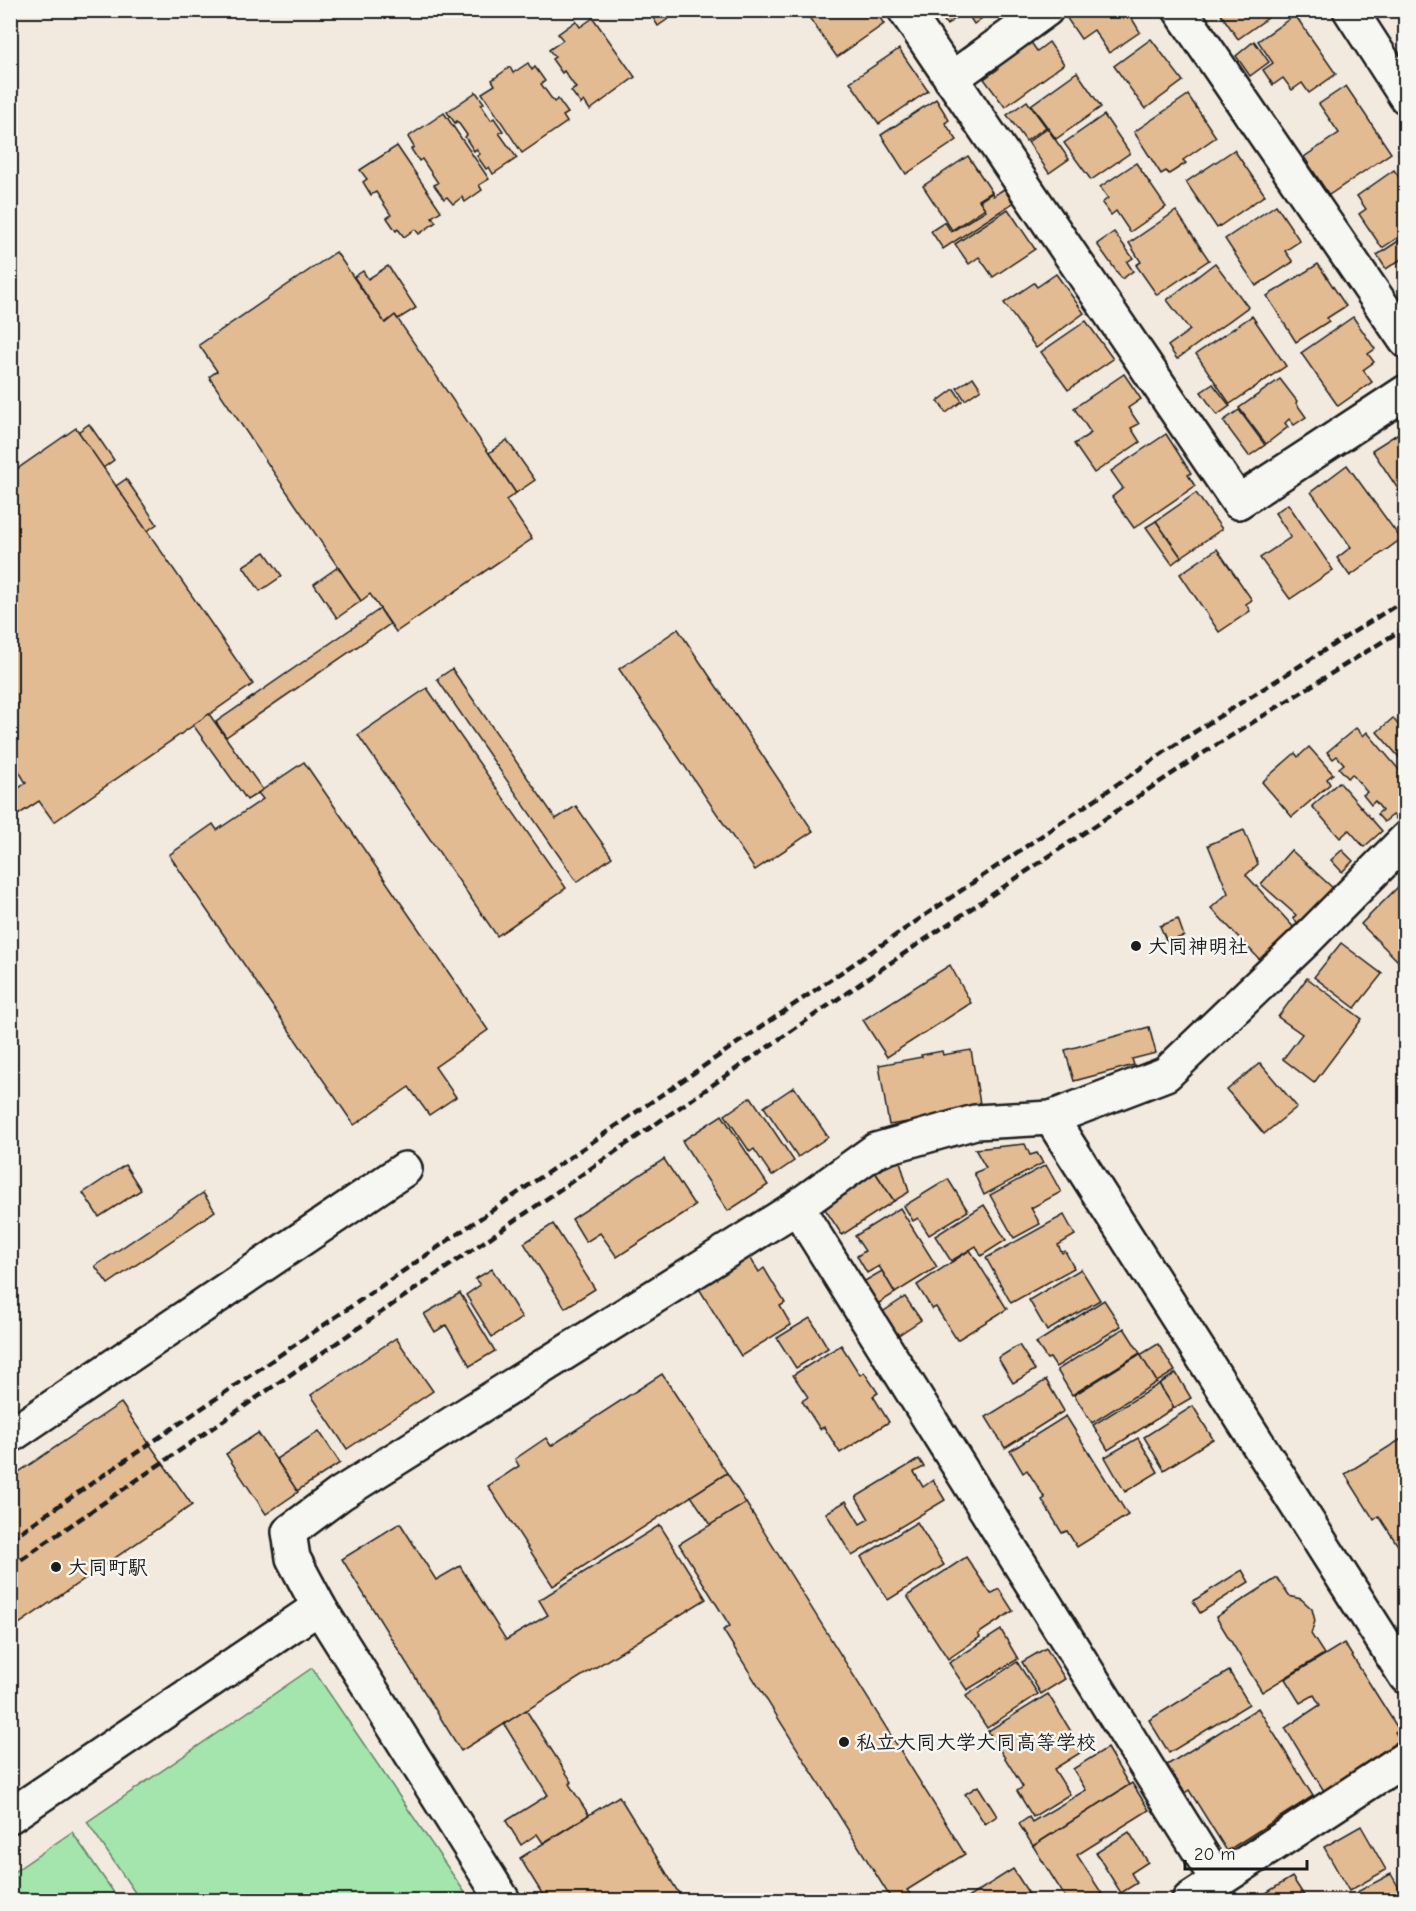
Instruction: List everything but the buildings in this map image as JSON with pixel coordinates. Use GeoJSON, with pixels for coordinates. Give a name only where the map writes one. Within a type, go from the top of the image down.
{"type":"FeatureCollection","features":[{"type":"Feature","properties":{"kind":"street"},"geometry":{"type":"LineString","coordinates":[[905,10],[1238,502],[1406,392]]}},
{"type":"Feature","properties":{"kind":"street"},"geometry":{"type":"LineString","coordinates":[[951,79],[1046,10]]}},
{"type":"Feature","properties":{"kind":"street"},"geometry":{"type":"LineString","coordinates":[[1180,10],[1406,341]]}},
{"type":"Feature","properties":{"kind":"street"},"geometry":{"type":"LineString","coordinates":[[1350,10],[1406,97]]}},
{"type":"Feature","properties":{"kind":"street"},"geometry":{"type":"LineString","coordinates":[[503,1900],[320,1606],[293,1558],[289,1532],[339,1494],[797,1207],[876,1150],[975,1122],[1051,1118],[1166,1074],[1307,939],[1406,839]]}},
{"type":"Feature","properties":{"kind":"street"},"geometry":{"type":"LineString","coordinates":[[1051,1118],[1406,1677]]}},
{"type":"Feature","properties":{"kind":"street"},"geometry":{"type":"LineString","coordinates":[[10,1436],[405,1169]]}},
{"type":"Feature","properties":{"kind":"street"},"geometry":{"type":"LineString","coordinates":[[797,1207],[1218,1881]]}},
{"type":"Feature","properties":{"kind":"street"},"geometry":{"type":"LineString","coordinates":[[10,1816],[320,1606]]}},
{"type":"Feature","properties":{"kind":"street"},"geometry":{"type":"LineString","coordinates":[[1189,1900],[1406,1758]]}},
{"type":"Feature","properties":{"kind":"green space"},"geometry":{"type":"Polygon","coordinates":[[[312,1668],[470,1900],[140,1900],[87,1822],[312,1668]]]}},
{"type":"Feature","properties":{"kind":"green space"},"geometry":{"type":"Polygon","coordinates":[[[72,1832],[119,1900],[11,1900],[11,1874],[72,1832]]]}},
{"type":"Feature","properties":{"kind":"railway"},"geometry":{"type":"LineString","coordinates":[[10,1539],[1185,738],[1406,599]]}},
{"type":"Feature","properties":{"kind":"railway"},"geometry":{"type":"LineString","coordinates":[[10,1567],[899,957],[1197,757],[1406,627]]}},
{"type":"Feature","properties":{"kind":"place","name":"大同神明社"},"geometry":{"type":"Point","coordinates":[1136,946]}},
{"type":"Feature","properties":{"kind":"place","name":"大同町駅"},"geometry":{"type":"Point","coordinates":[56,1567]}},
{"type":"Feature","properties":{"kind":"place","name":"私立大同大学大同高等学校"},"geometry":{"type":"Point","coordinates":[844,1742]}}]}
